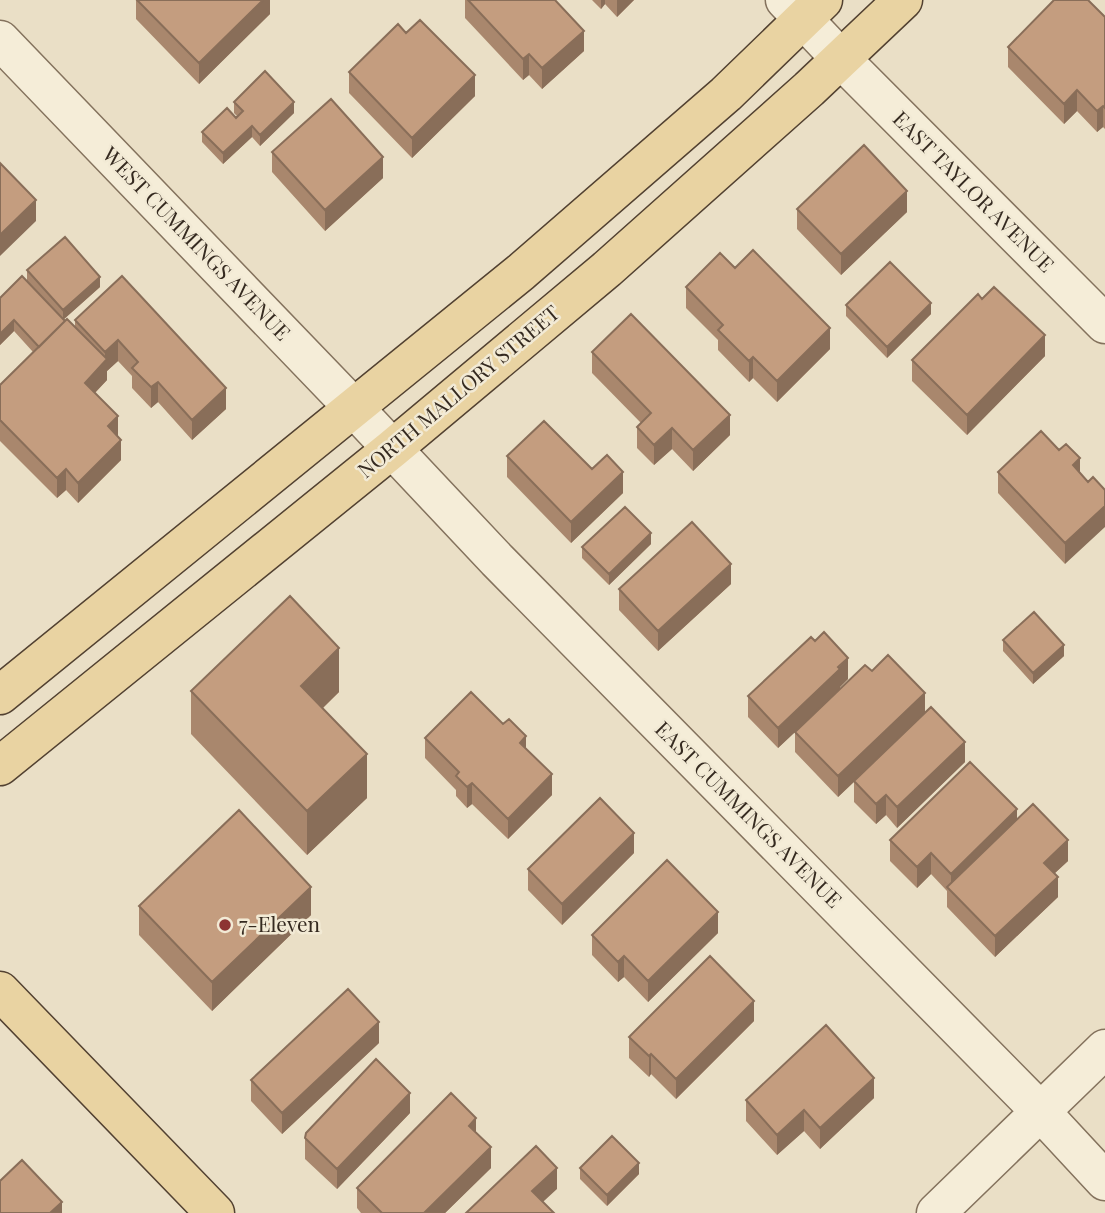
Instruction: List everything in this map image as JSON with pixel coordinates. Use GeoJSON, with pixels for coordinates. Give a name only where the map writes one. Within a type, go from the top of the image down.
{"type":"FeatureCollection","features":[{"type":"Feature","properties":{"kind":"main road","name":"NORTH MALLORY STREET"},"geometry":{"type":"LineString","coordinates":[[0,766],[392,449],[607,269],[903,0]]}},
{"type":"Feature","properties":{"kind":"main road"},"geometry":{"type":"LineString","coordinates":[[0,695],[531,264],[726,94],[804,6]]}},
{"type":"Feature","properties":{"kind":"main road"},"geometry":{"type":"LineString","coordinates":[[0,990],[215,1213]]}},
{"type":"Feature","properties":{"kind":"street","name":"EAST TAYLOR AVENUE"},"geometry":{"type":"LineString","coordinates":[[804,6],[841,59],[1105,324]]}},
{"type":"Feature","properties":{"kind":"street","name":"WEST CUMMINGS AVENUE"},"geometry":{"type":"LineString","coordinates":[[0,40],[392,449]]}},
{"type":"Feature","properties":{"kind":"street","name":"EAST CUMMINGS AVENUE"},"geometry":{"type":"LineString","coordinates":[[392,449],[497,560],[1041,1112],[1105,1181]]}},
{"type":"Feature","properties":{"kind":"street"},"geometry":{"type":"LineString","coordinates":[[936,1213],[1105,1049]]}},
{"type":"Feature","properties":{"kind":"building"},"geometry":{"type":"Polygon","coordinates":[[[137,0],[263,0],[199,63],[137,0]]]}},
{"type":"Feature","properties":{"kind":"building"},"geometry":{"type":"Polygon","coordinates":[[[468,0],[555,0],[584,31],[542,68],[529,54],[523,59],[468,0]]]}},
{"type":"Feature","properties":{"kind":"building"},"geometry":{"type":"Polygon","coordinates":[[[1054,0],[1088,0],[1105,17],[1105,108],[1103,106],[1097,111],[1077,90],[1064,104],[1008,47],[1054,0]]]}},
{"type":"Feature","properties":{"kind":"building"},"geometry":{"type":"Polygon","coordinates":[[[420,20],[475,75],[412,138],[349,72],[398,24],[406,33],[420,20]]]}},
{"type":"Feature","properties":{"kind":"building"},"geometry":{"type":"Polygon","coordinates":[[[265,71],[294,102],[260,135],[252,126],[223,153],[202,132],[227,108],[236,118],[243,111],[234,102],[265,71]]]}},
{"type":"Feature","properties":{"kind":"building"},"geometry":{"type":"Polygon","coordinates":[[[331,99],[383,157],[325,210],[272,152],[331,99]]]}},
{"type":"Feature","properties":{"kind":"building"},"geometry":{"type":"Polygon","coordinates":[[[864,145],[907,191],[841,254],[797,209],[864,145]]]}},
{"type":"Feature","properties":{"kind":"building"},"geometry":{"type":"Polygon","coordinates":[[[0,163],[36,200],[0,235],[0,163]]]}},
{"type":"Feature","properties":{"kind":"building"},"geometry":{"type":"Polygon","coordinates":[[[65,237],[100,277],[63,310],[27,270],[65,237]]]}},
{"type":"Feature","properties":{"kind":"building"},"geometry":{"type":"Polygon","coordinates":[[[753,250],[830,328],[777,381],[753,357],[749,361],[718,330],[723,325],[686,287],[720,253],[735,268],[753,250]]]}},
{"type":"Feature","properties":{"kind":"building"},"geometry":{"type":"Polygon","coordinates":[[[890,262],[931,303],[887,347],[846,305],[890,262]]]}},
{"type":"Feature","properties":{"kind":"building"},"geometry":{"type":"Polygon","coordinates":[[[22,276],[65,321],[39,347],[14,320],[0,334],[0,298],[22,276]]]}},
{"type":"Feature","properties":{"kind":"building"},"geometry":{"type":"Polygon","coordinates":[[[122,276],[226,388],[192,420],[158,382],[151,387],[132,368],[138,362],[118,340],[105,352],[75,320],[122,276]]]}},
{"type":"Feature","properties":{"kind":"building"},"geometry":{"type":"Polygon","coordinates":[[[994,287],[1045,335],[967,415],[912,360],[978,294],[982,299],[994,287]]]}},
{"type":"Feature","properties":{"kind":"building"},"geometry":{"type":"Polygon","coordinates":[[[631,314],[730,415],[693,450],[672,428],[654,445],[637,427],[651,413],[592,352],[631,314]]]}},
{"type":"Feature","properties":{"kind":"building"},"geometry":{"type":"Polygon","coordinates":[[[67,319],[107,359],[85,383],[118,416],[108,426],[121,440],[78,483],[66,469],[57,478],[0,420],[0,385],[67,319]]]}},
{"type":"Feature","properties":{"kind":"building"},"geometry":{"type":"Polygon","coordinates":[[[544,421],[592,469],[607,455],[623,472],[571,522],[507,456],[544,421]]]}},
{"type":"Feature","properties":{"kind":"building"},"geometry":{"type":"Polygon","coordinates":[[[1041,431],[1059,450],[1066,444],[1080,458],[1073,465],[1088,482],[1093,477],[1105,490],[1105,506],[1065,543],[998,472],[1041,431]]]}},
{"type":"Feature","properties":{"kind":"building"},"geometry":{"type":"Polygon","coordinates":[[[625,507],[651,533],[609,574],[582,547],[625,507]]]}},
{"type":"Feature","properties":{"kind":"building"},"geometry":{"type":"Polygon","coordinates":[[[692,522],[731,564],[658,631],[619,589],[692,522]]]}},
{"type":"Feature","properties":{"kind":"building"},"geometry":{"type":"Polygon","coordinates":[[[290,596],[339,648],[301,686],[367,754],[307,811],[191,691],[290,596]]]}},
{"type":"Feature","properties":{"kind":"building"},"geometry":{"type":"Polygon","coordinates":[[[1034,612],[1064,645],[1033,673],[1003,640],[1034,612]]]}},
{"type":"Feature","properties":{"kind":"building"},"geometry":{"type":"Polygon","coordinates":[[[824,632],[848,658],[838,667],[840,669],[778,728],[748,696],[811,637],[815,641],[824,632]]]}},
{"type":"Feature","properties":{"kind":"building"},"geometry":{"type":"Polygon","coordinates":[[[888,655],[925,693],[838,776],[795,732],[865,665],[872,671],[888,655]]]}},
{"type":"Feature","properties":{"kind":"building"},"geometry":{"type":"Polygon","coordinates":[[[471,692],[503,724],[509,719],[526,736],[520,743],[552,774],[508,819],[472,783],[467,787],[456,776],[459,772],[425,738],[471,692]]]}},
{"type":"Feature","properties":{"kind":"building"},"geometry":{"type":"Polygon","coordinates":[[[931,707],[965,742],[897,807],[886,795],[876,804],[854,781],[931,707]]]}},
{"type":"Feature","properties":{"kind":"building"},"geometry":{"type":"Polygon","coordinates":[[[970,762],[1017,809],[951,874],[931,853],[917,867],[890,840],[970,762]]]}},
{"type":"Feature","properties":{"kind":"building"},"geometry":{"type":"Polygon","coordinates":[[[600,798],[634,833],[562,904],[528,869],[600,798]]]}},
{"type":"Feature","properties":{"kind":"building"},"geometry":{"type":"Polygon","coordinates":[[[1033,804],[1068,840],[1044,863],[1058,877],[995,936],[947,887],[1033,804]]]}},
{"type":"Feature","properties":{"kind":"building","name":"7-Eleven"},"geometry":{"type":"Polygon","coordinates":[[[239,810],[311,887],[212,982],[139,906],[239,810]]]}},
{"type":"Feature","properties":{"kind":"building"},"geometry":{"type":"Polygon","coordinates":[[[667,860],[718,912],[648,981],[624,956],[618,962],[592,935],[667,860]]]}},
{"type":"Feature","properties":{"kind":"building"},"geometry":{"type":"Polygon","coordinates":[[[710,956],[754,1001],[676,1079],[629,1037],[710,956]]]}},
{"type":"Feature","properties":{"kind":"building"},"geometry":{"type":"Polygon","coordinates":[[[348,989],[379,1022],[282,1113],[251,1080],[348,989]]]}},
{"type":"Feature","properties":{"kind":"building"},"geometry":{"type":"Polygon","coordinates":[[[826,1025],[874,1078],[820,1128],[804,1110],[777,1135],[746,1100],[826,1025]]]}},
{"type":"Feature","properties":{"kind":"building"},"geometry":{"type":"Polygon","coordinates":[[[376,1059],[410,1093],[337,1169],[305,1138],[306,1133],[376,1059]]]}},
{"type":"Feature","properties":{"kind":"building"},"geometry":{"type":"Polygon","coordinates":[[[451,1093],[476,1118],[469,1126],[491,1147],[424,1213],[382,1213],[357,1188],[451,1093]]]}},
{"type":"Feature","properties":{"kind":"building"},"geometry":{"type":"Polygon","coordinates":[[[612,1136],[639,1163],[607,1195],[580,1168],[612,1136]]]}},
{"type":"Feature","properties":{"kind":"building"},"geometry":{"type":"Polygon","coordinates":[[[536,1146],[557,1168],[532,1191],[554,1213],[466,1213],[536,1146]]]}},
{"type":"Feature","properties":{"kind":"building"},"geometry":{"type":"Polygon","coordinates":[[[22,1160],[62,1202],[50,1213],[0,1213],[0,1181],[22,1160]]]}},
{"type":"Feature","properties":{"kind":"place","name":"7-Eleven"},"geometry":{"type":"Point","coordinates":[225,925]}}]}
